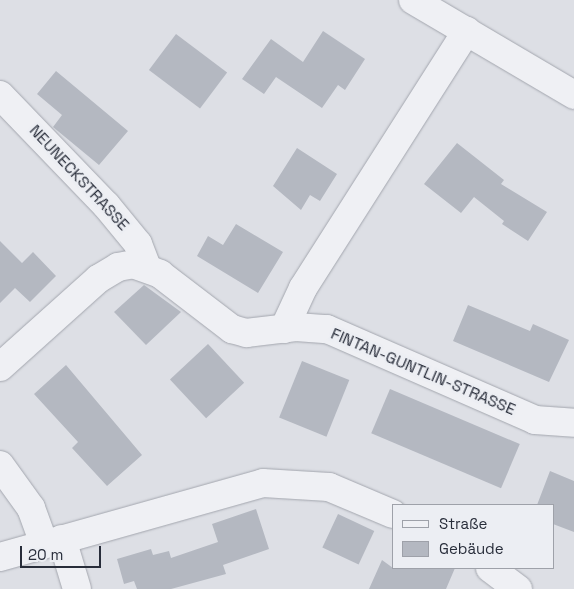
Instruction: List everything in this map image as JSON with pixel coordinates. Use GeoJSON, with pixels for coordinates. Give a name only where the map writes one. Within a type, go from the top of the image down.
{"type":"FeatureCollection","features":[{"type":"Feature","properties":{"kind":"street"},"geometry":{"type":"LineString","coordinates":[[413,0],[574,95]]}},
{"type":"Feature","properties":{"kind":"street"},"geometry":{"type":"LineString","coordinates":[[284,329],[303,288],[466,31]]}},
{"type":"Feature","properties":{"kind":"street","name":"NEUNECKSTRASSE"},"geometry":{"type":"LineString","coordinates":[[0,96],[106,205],[138,244],[147,267]]}},
{"type":"Feature","properties":{"kind":"street"},"geometry":{"type":"LineString","coordinates":[[0,367],[107,273],[133,264],[147,267]]}},
{"type":"Feature","properties":{"kind":"street","name":"FINTAN-GUNTLIN-STRASSE"},"geometry":{"type":"LineString","coordinates":[[147,267],[232,329],[246,333],[284,329],[327,329],[535,420],[574,423]]}},
{"type":"Feature","properties":{"kind":"street"},"geometry":{"type":"LineString","coordinates":[[0,465],[53,541],[77,589]]}},
{"type":"Feature","properties":{"kind":"street"},"geometry":{"type":"LineString","coordinates":[[0,557],[263,483],[329,487],[392,514]]}},
{"type":"Feature","properties":{"kind":"street"},"geometry":{"type":"LineString","coordinates":[[492,576],[518,589]]}},
{"type":"Feature","properties":{"kind":"building"},"geometry":{"type":"Polygon","coordinates":[[[323,31],[365,59],[345,90],[338,85],[322,108],[276,77],[264,94],[242,79],[271,39],[303,62],[323,31]]]}},
{"type":"Feature","properties":{"kind":"building"},"geometry":{"type":"Polygon","coordinates":[[[176,34],[227,73],[200,108],[149,70],[176,34]]]}},
{"type":"Feature","properties":{"kind":"building"},"geometry":{"type":"Polygon","coordinates":[[[56,71],[128,131],[99,165],[53,127],[62,115],[37,94],[56,71]]]}},
{"type":"Feature","properties":{"kind":"building"},"geometry":{"type":"Polygon","coordinates":[[[457,143],[504,180],[501,184],[547,212],[528,241],[502,224],[504,221],[474,197],[461,213],[424,184],[457,143]]]}},
{"type":"Feature","properties":{"kind":"building"},"geometry":{"type":"Polygon","coordinates":[[[297,148],[337,174],[320,201],[310,195],[301,210],[273,186],[297,148]]]}},
{"type":"Feature","properties":{"kind":"building"},"geometry":{"type":"Polygon","coordinates":[[[236,224],[283,252],[258,293],[197,256],[208,236],[223,245],[236,224]]]}},
{"type":"Feature","properties":{"kind":"building"},"geometry":{"type":"Polygon","coordinates":[[[0,241],[22,263],[33,252],[56,276],[30,302],[15,288],[0,303],[0,241]]]}},
{"type":"Feature","properties":{"kind":"building"},"geometry":{"type":"Polygon","coordinates":[[[144,285],[181,312],[146,345],[114,312],[144,285]]]}},
{"type":"Feature","properties":{"kind":"building"},"geometry":{"type":"Polygon","coordinates":[[[468,305],[530,331],[533,324],[569,340],[549,382],[453,341],[468,305]]]}},
{"type":"Feature","properties":{"kind":"building"},"geometry":{"type":"Polygon","coordinates":[[[208,344],[244,383],[206,418],[170,379],[208,344]]]}},
{"type":"Feature","properties":{"kind":"building"},"geometry":{"type":"Polygon","coordinates":[[[302,361],[349,380],[326,437],[279,418],[302,361]]]}},
{"type":"Feature","properties":{"kind":"building"},"geometry":{"type":"Polygon","coordinates":[[[66,365],[142,455],[107,486],[72,448],[78,442],[34,394],[66,365]]]}},
{"type":"Feature","properties":{"kind":"building"},"geometry":{"type":"Polygon","coordinates":[[[390,389],[520,444],[501,488],[371,433],[390,389]]]}},
{"type":"Feature","properties":{"kind":"building"},"geometry":{"type":"Polygon","coordinates":[[[550,471],[574,481],[574,532],[554,524],[554,504],[537,504],[550,471]]]}},
{"type":"Feature","properties":{"kind":"building"},"geometry":{"type":"Polygon","coordinates":[[[256,509],[269,549],[223,565],[226,574],[171,589],[137,589],[134,581],[124,584],[117,559],[151,549],[153,555],[169,551],[171,558],[218,542],[212,524],[256,509]]]}},
{"type":"Feature","properties":{"kind":"building"},"geometry":{"type":"Polygon","coordinates":[[[338,514],[374,531],[359,564],[322,548],[338,514]]]}},
{"type":"Feature","properties":{"kind":"building"},"geometry":{"type":"Polygon","coordinates":[[[382,560],[392,569],[455,569],[446,589],[369,589],[382,560]]]}}]}
